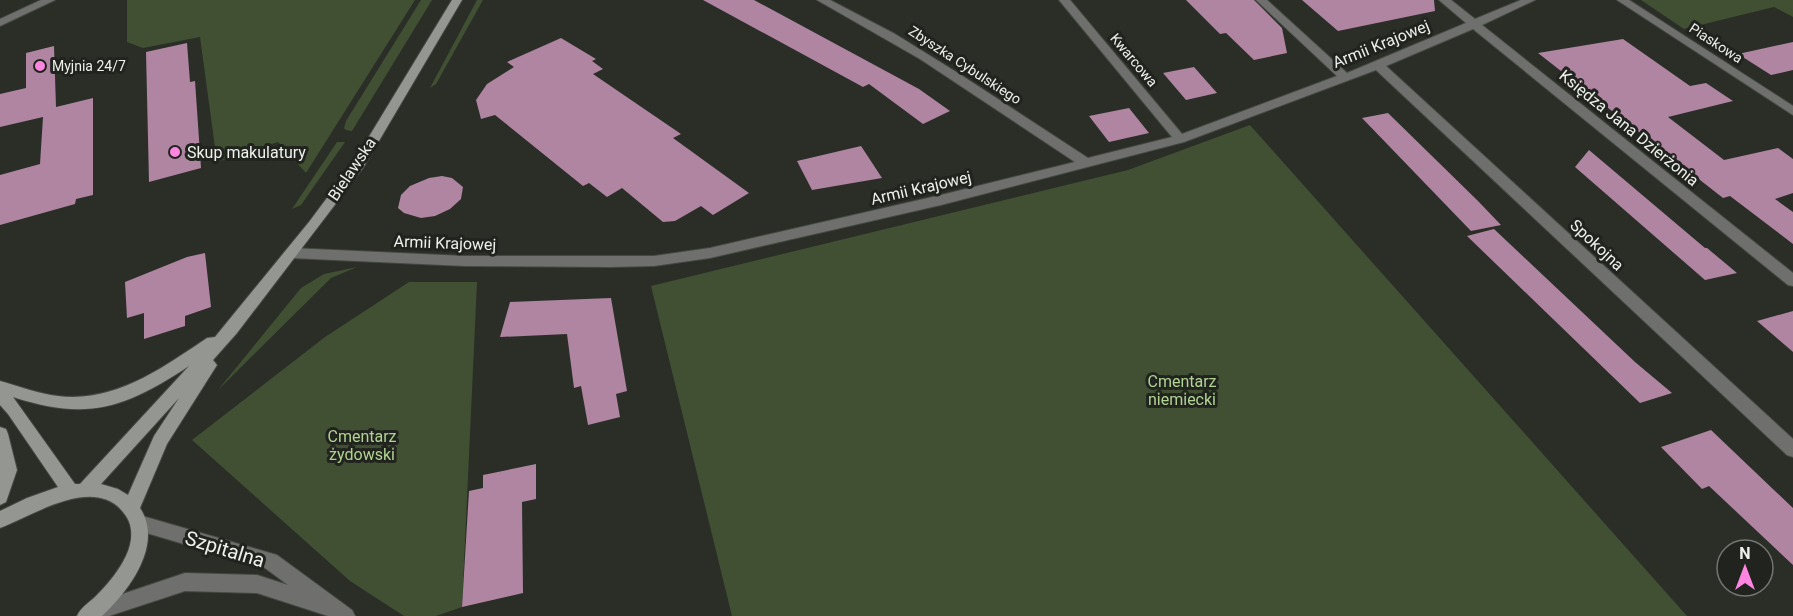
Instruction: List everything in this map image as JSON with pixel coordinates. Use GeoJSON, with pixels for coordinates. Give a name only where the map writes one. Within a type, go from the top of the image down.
{"type":"FeatureCollection","features":[{"type":"Feature","properties":{"kind":"main road","name":"Bielawska"},"geometry":{"type":"LineString","coordinates":[[89,615],[114,590],[131,566],[139,543],[135,515],[160,441],[232,329],[358,165],[457,0]]}},
{"type":"Feature","properties":{"kind":"main road","name":"Bielawska"},"geometry":{"type":"LineString","coordinates":[[78,491],[232,329]]}},
{"type":"Feature","properties":{"kind":"main road"},"geometry":{"type":"LineString","coordinates":[[0,387],[59,404],[101,401],[154,381],[232,329]]}},
{"type":"Feature","properties":{"kind":"main road"},"geometry":{"type":"LineString","coordinates":[[0,395],[14,409],[42,453],[78,491]]}},
{"type":"Feature","properties":{"kind":"main road"},"geometry":{"type":"LineString","coordinates":[[0,434],[8,470],[0,497]]}},
{"type":"Feature","properties":{"kind":"main road"},"geometry":{"type":"LineString","coordinates":[[0,520],[44,498],[96,490],[117,496],[135,515]]}},
{"type":"Feature","properties":{"kind":"street"},"geometry":{"type":"LineString","coordinates":[[0,23],[50,0]]}},
{"type":"Feature","properties":{"kind":"street","name":"Zbyszka Cybulskiego"},"geometry":{"type":"LineString","coordinates":[[822,0],[884,30],[942,66],[1087,164]]}},
{"type":"Feature","properties":{"kind":"street","name":"Kwarcowa"},"geometry":{"type":"LineString","coordinates":[[1064,0],[1180,139]]}},
{"type":"Feature","properties":{"kind":"street"},"geometry":{"type":"LineString","coordinates":[[1261,0],[1345,77]]}},
{"type":"Feature","properties":{"kind":"street","name":"Księdza Jana Dzierżonia"},"geometry":{"type":"LineString","coordinates":[[1444,0],[1793,281]]}},
{"type":"Feature","properties":{"kind":"street","name":"Armii Krajowej"},"geometry":{"type":"LineString","coordinates":[[291,253],[465,261],[654,261],[710,254],[1087,164],[1180,139],[1378,64],[1530,0]]}},
{"type":"Feature","properties":{"kind":"street","name":"Piaskowa"},"geometry":{"type":"LineString","coordinates":[[1622,0],[1793,111]]}},
{"type":"Feature","properties":{"kind":"street","name":"Spokojna"},"geometry":{"type":"LineString","coordinates":[[1378,64],[1793,450]]}},
{"type":"Feature","properties":{"kind":"street","name":"Szpitalna"},"geometry":{"type":"LineString","coordinates":[[135,515],[270,561],[339,612]]}},
{"type":"Feature","properties":{"kind":"street","name":"Szpitalna"},"geometry":{"type":"LineString","coordinates":[[89,615],[185,582],[257,584],[339,612]]}},
{"type":"Feature","properties":{"kind":"green space"},"geometry":{"type":"Polygon","coordinates":[[[127,0],[415,0],[306,173],[278,142],[217,162],[200,37],[143,48],[127,42],[127,0]]]}},
{"type":"Feature","properties":{"kind":"green space"},"geometry":{"type":"Polygon","coordinates":[[[421,0],[432,0],[352,131],[346,130],[344,128],[346,121],[421,0]]]}},
{"type":"Feature","properties":{"kind":"green space"},"geometry":{"type":"Polygon","coordinates":[[[477,0],[483,0],[436,84],[430,88],[477,0]]]}},
{"type":"Feature","properties":{"kind":"green space"},"geometry":{"type":"Polygon","coordinates":[[[1641,0],[1793,0],[1793,17],[1774,7],[1684,29],[1641,0]]]}},
{"type":"Feature","properties":{"kind":"green space","name":"Cmentarz niemiecki"},"geometry":{"type":"Polygon","coordinates":[[[1250,125],[1687,616],[732,616],[651,286],[1128,170],[1250,125]]]}},
{"type":"Feature","properties":{"kind":"green space"},"geometry":{"type":"Polygon","coordinates":[[[337,142],[345,142],[301,205],[292,209],[337,142]]]}},
{"type":"Feature","properties":{"kind":"green space"},"geometry":{"type":"Polygon","coordinates":[[[357,267],[331,278],[218,390],[301,288],[324,274],[357,267]]]}},
{"type":"Feature","properties":{"kind":"green space","name":"Cmentarz żydowski"},"geometry":{"type":"Polygon","coordinates":[[[409,282],[477,282],[462,607],[436,616],[404,616],[350,581],[192,440],[325,337],[409,282]]]}},
{"type":"Feature","properties":{"kind":"building"},"geometry":{"type":"Polygon","coordinates":[[[703,0],[754,0],[919,89],[950,111],[923,124],[869,84],[863,87],[703,0]]]}},
{"type":"Feature","properties":{"kind":"building"},"geometry":{"type":"Polygon","coordinates":[[[1186,0],[1254,0],[1282,28],[1287,53],[1254,60],[1226,33],[1220,34],[1186,0]]]}},
{"type":"Feature","properties":{"kind":"building"},"geometry":{"type":"Polygon","coordinates":[[[1302,0],[1434,0],[1435,11],[1338,31],[1302,0]]]}},
{"type":"Feature","properties":{"kind":"building"},"geometry":{"type":"Polygon","coordinates":[[[561,38],[596,59],[592,61],[603,69],[593,74],[681,134],[673,138],[749,193],[713,215],[701,206],[675,221],[663,222],[622,188],[607,197],[589,183],[583,186],[495,115],[481,119],[476,100],[487,84],[514,67],[507,62],[561,38]]]}},
{"type":"Feature","properties":{"kind":"building"},"geometry":{"type":"Polygon","coordinates":[[[1623,39],[1690,86],[1706,83],[1733,101],[1668,117],[1724,160],[1778,148],[1793,159],[1793,193],[1775,199],[1793,212],[1793,244],[1730,196],[1723,198],[1538,53],[1623,39]]]}},
{"type":"Feature","properties":{"kind":"building"},"geometry":{"type":"Polygon","coordinates":[[[1793,42],[1793,70],[1771,75],[1738,54],[1793,42]]]}},
{"type":"Feature","properties":{"kind":"building"},"geometry":{"type":"Polygon","coordinates":[[[187,43],[190,82],[195,81],[201,168],[149,182],[146,52],[187,43]]]}},
{"type":"Feature","properties":{"kind":"building"},"geometry":{"type":"Polygon","coordinates":[[[54,46],[56,107],[93,98],[93,195],[76,199],[75,204],[0,225],[0,175],[40,164],[43,117],[0,127],[0,94],[26,88],[26,53],[54,46]]]}},
{"type":"Feature","properties":{"kind":"building"},"geometry":{"type":"Polygon","coordinates":[[[1194,67],[1217,93],[1186,100],[1163,73],[1194,67]]]}},
{"type":"Feature","properties":{"kind":"building"},"geometry":{"type":"Polygon","coordinates":[[[1129,108],[1149,133],[1109,142],[1089,116],[1129,108]]]}},
{"type":"Feature","properties":{"kind":"building"},"geometry":{"type":"Polygon","coordinates":[[[1388,113],[1501,225],[1471,231],[1362,118],[1388,113]]]}},
{"type":"Feature","properties":{"kind":"building"},"geometry":{"type":"Polygon","coordinates":[[[861,146],[882,178],[812,190],[797,161],[861,146]]]}},
{"type":"Feature","properties":{"kind":"building"},"geometry":{"type":"Polygon","coordinates":[[[1589,150],[1737,273],[1705,280],[1575,167],[1589,150]]]}},
{"type":"Feature","properties":{"kind":"building"},"geometry":{"type":"Polygon","coordinates":[[[442,176],[452,178],[463,187],[461,199],[450,209],[435,216],[421,218],[404,213],[398,208],[401,195],[410,186],[429,178],[442,176]]]}},
{"type":"Feature","properties":{"kind":"building"},"geometry":{"type":"Polygon","coordinates":[[[1494,229],[1635,362],[1672,393],[1640,403],[1467,236],[1494,229]]]}},
{"type":"Feature","properties":{"kind":"building"},"geometry":{"type":"Polygon","coordinates":[[[205,253],[211,307],[185,316],[185,326],[144,339],[144,313],[127,318],[125,282],[187,257],[205,253]]]}},
{"type":"Feature","properties":{"kind":"building"},"geometry":{"type":"Polygon","coordinates":[[[611,298],[627,391],[616,394],[620,417],[588,425],[581,386],[574,388],[567,334],[500,337],[510,302],[611,298]]]}},
{"type":"Feature","properties":{"kind":"building"},"geometry":{"type":"Polygon","coordinates":[[[1793,311],[1793,352],[1757,321],[1793,311]]]}},
{"type":"Feature","properties":{"kind":"building"},"geometry":{"type":"Polygon","coordinates":[[[1711,430],[1793,508],[1793,565],[1775,548],[1775,538],[1764,538],[1709,486],[1702,489],[1661,447],[1711,430]]]}},
{"type":"Feature","properties":{"kind":"building"},"geometry":{"type":"Polygon","coordinates":[[[536,464],[536,499],[522,502],[523,593],[462,607],[469,491],[483,488],[483,475],[536,464]]]}},
{"type":"Feature","properties":{"kind":"place","name":"Myjnia 24/7"},"geometry":{"type":"Point","coordinates":[40,66]}},
{"type":"Feature","properties":{"kind":"place","name":"Skup makulatury"},"geometry":{"type":"Point","coordinates":[175,152]}}]}
